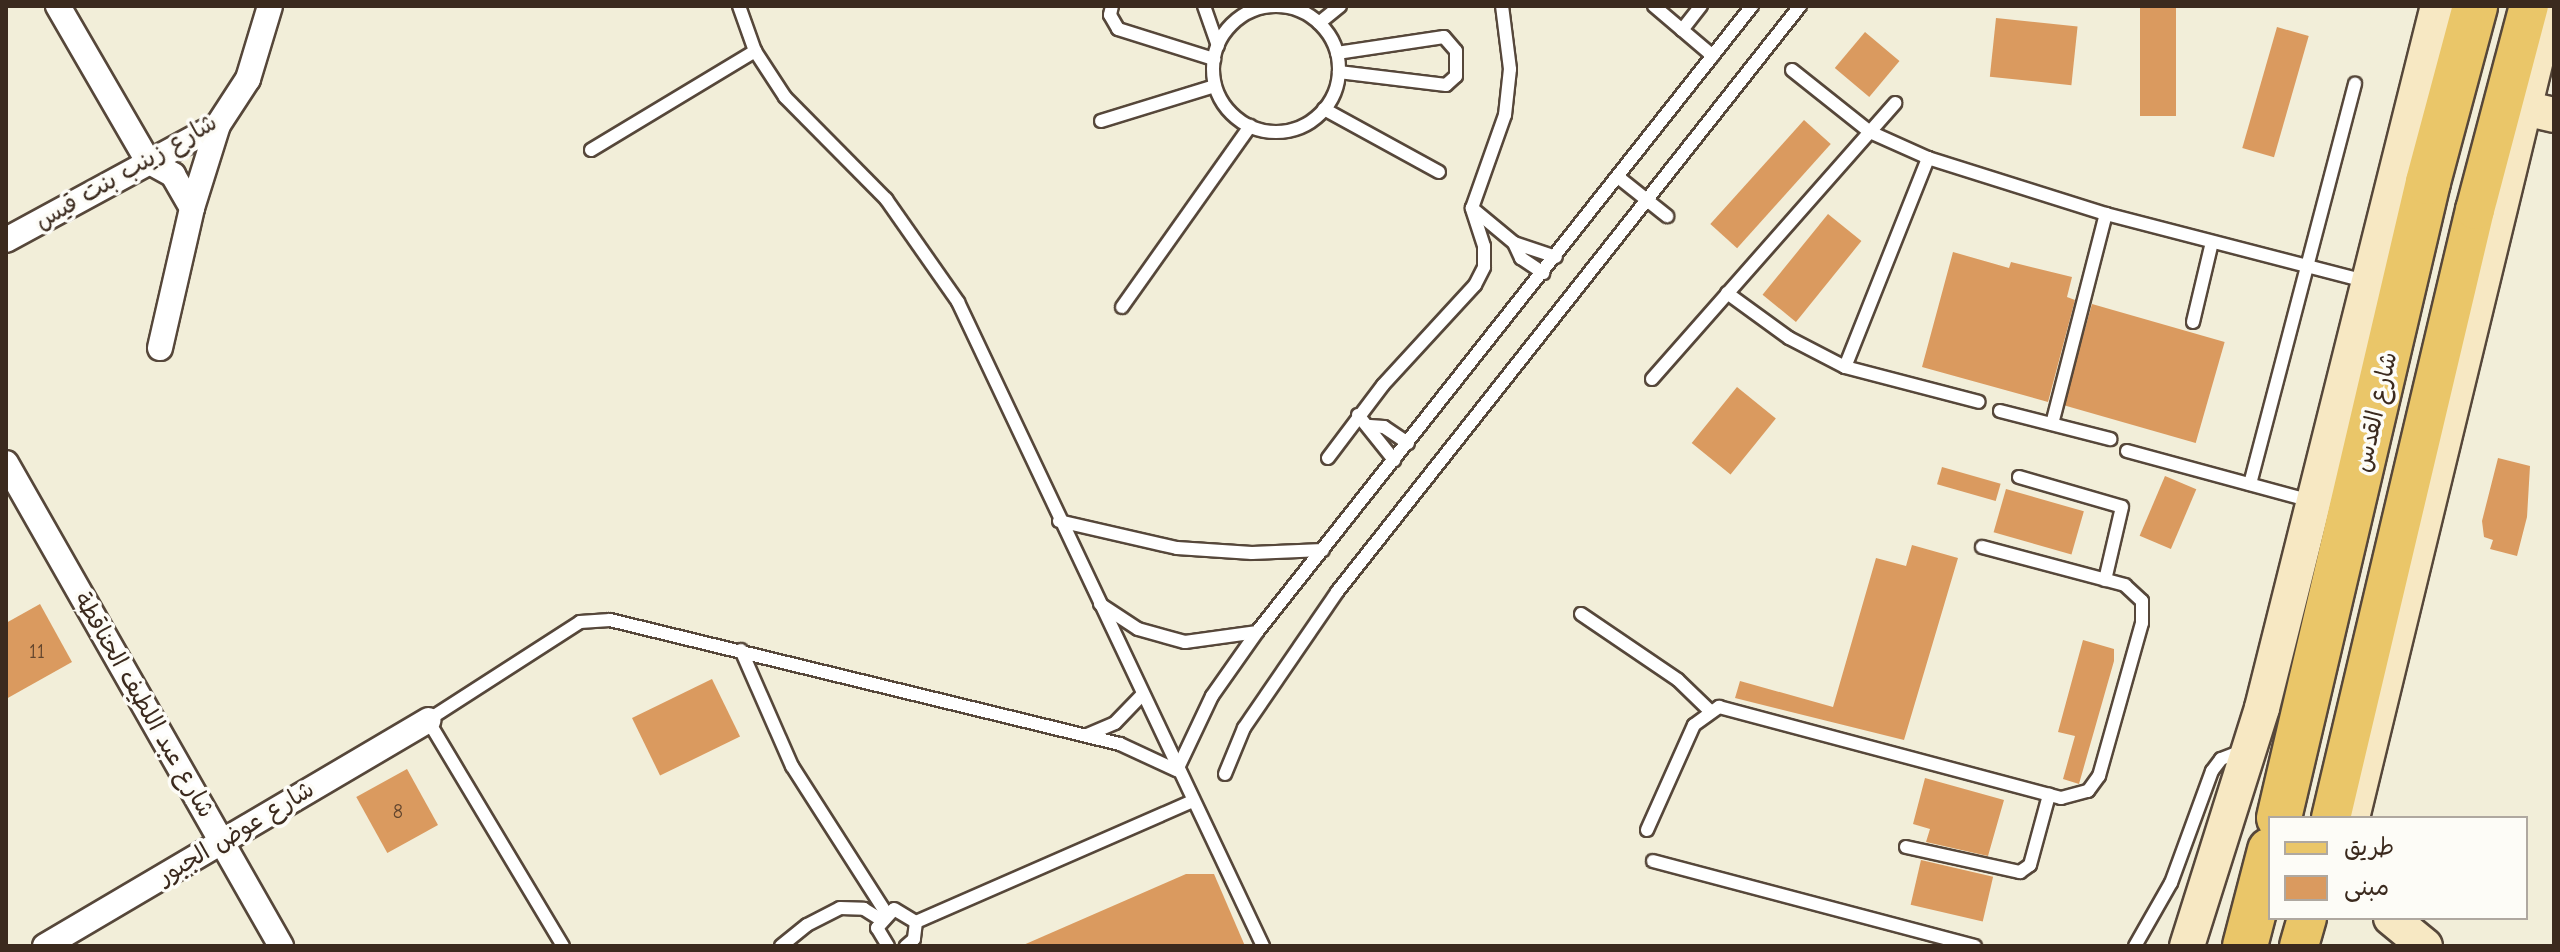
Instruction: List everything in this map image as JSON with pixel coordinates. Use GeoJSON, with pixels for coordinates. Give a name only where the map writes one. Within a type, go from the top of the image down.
{"type":"FeatureCollection","features":[{"type":"Feature","properties":{"kind":"highway","name":"شارع القدس"},"geometry":{"type":"LineString","coordinates":[[2279,816],[2428,182],[2475,6]]}},
{"type":"Feature","properties":{"kind":"highway","name":"شارع القدس"},"geometry":{"type":"LineString","coordinates":[[2308,816],[2503,6]]}},
{"type":"Feature","properties":{"kind":"highway"},"geometry":{"type":"LineString","coordinates":[[2245,946],[2268,858]]}},
{"type":"Feature","properties":{"kind":"highway"},"geometry":{"type":"LineString","coordinates":[[2272,946],[2306,933]]}},
{"type":"Feature","properties":{"kind":"main road"},"geometry":{"type":"LineString","coordinates":[[2190,941],[2251,748],[2366,281],[2438,6]]}},
{"type":"Feature","properties":{"kind":"main road"},"geometry":{"type":"LineString","coordinates":[[2348,816],[2475,210],[2529,6]]}},
{"type":"Feature","properties":{"kind":"main road"},"geometry":{"type":"LineString","coordinates":[[2348,816],[2539,112],[2549,6]]}},
{"type":"Feature","properties":{"kind":"main road"},"geometry":{"type":"LineString","coordinates":[[2393,920],[2425,946]]}},
{"type":"Feature","properties":{"kind":"street"},"geometry":{"type":"LineString","coordinates":[[58,6],[148,161],[173,175],[192,208]]}},
{"type":"Feature","properties":{"kind":"street","name":"شارع زينب بنت قيس"},"geometry":{"type":"LineString","coordinates":[[6,240],[218,125],[248,79],[270,6]]}},
{"type":"Feature","properties":{"kind":"street"},"geometry":{"type":"LineString","coordinates":[[160,348],[192,208],[218,125]]}},
{"type":"Feature","properties":{"kind":"street","name":"شارع عبد اللطيف الحناقطة"},"geometry":{"type":"LineString","coordinates":[[6,463],[224,840],[281,946]]}},
{"type":"Feature","properties":{"kind":"street","name":"شارع عوض الجبور"},"geometry":{"type":"LineString","coordinates":[[45,946],[428,720]]}},
{"type":"Feature","properties":{"kind":"lane"},"geometry":{"type":"LineString","coordinates":[[739,6],[755,51],[785,97],[876,188],[937,267],[977,338],[1097,602],[1263,946]]}},
{"type":"Feature","properties":{"kind":"lane"},"geometry":{"type":"LineString","coordinates":[[1112,6],[1110,15],[1118,29],[1216,52]]}},
{"type":"Feature","properties":{"kind":"lane"},"geometry":{"type":"LineString","coordinates":[[1204,6],[1216,52],[1215,86],[1228,110],[1250,126],[1289,130],[1324,109],[1339,72],[1337,53],[1319,23],[1296,8],[1274,6],[1240,18],[1216,52]]}},
{"type":"Feature","properties":{"kind":"lane"},"geometry":{"type":"LineString","coordinates":[[1319,23],[1340,6]]}},
{"type":"Feature","properties":{"kind":"lane"},"geometry":{"type":"LineString","coordinates":[[1328,458],[1358,415],[1480,277],[1485,257],[1472,208],[1505,115],[1510,69],[1502,6]]}},
{"type":"Feature","properties":{"kind":"lane"},"geometry":{"type":"LineString","coordinates":[[1654,6],[1713,56]]}},
{"type":"Feature","properties":{"kind":"lane"},"geometry":{"type":"LineString","coordinates":[[1177,770],[1212,696],[1257,632],[1752,6]]}},
{"type":"Feature","properties":{"kind":"lane"},"geometry":{"type":"LineString","coordinates":[[1225,774],[1244,728],[1337,592],[1800,6]]}},
{"type":"Feature","properties":{"kind":"lane"},"geometry":{"type":"LineString","coordinates":[[1682,30],[1696,8]]}},
{"type":"Feature","properties":{"kind":"lane"},"geometry":{"type":"LineString","coordinates":[[1337,53],[1444,37],[1456,51],[1456,76],[1446,85],[1339,72]]}},
{"type":"Feature","properties":{"kind":"lane"},"geometry":{"type":"LineString","coordinates":[[591,150],[755,51]]}},
{"type":"Feature","properties":{"kind":"lane"},"geometry":{"type":"LineString","coordinates":[[1792,70],[1870,132],[1928,158],[2106,214],[2366,281]]}},
{"type":"Feature","properties":{"kind":"lane"},"geometry":{"type":"LineString","coordinates":[[2250,484],[2355,84]]}},
{"type":"Feature","properties":{"kind":"lane"},"geometry":{"type":"LineString","coordinates":[[1101,121],[1215,86]]}},
{"type":"Feature","properties":{"kind":"lane"},"geometry":{"type":"LineString","coordinates":[[1652,379],[1895,103]]}},
{"type":"Feature","properties":{"kind":"lane"},"geometry":{"type":"LineString","coordinates":[[1324,109],[1439,172]]}},
{"type":"Feature","properties":{"kind":"lane"},"geometry":{"type":"LineString","coordinates":[[1122,307],[1250,126]]}},
{"type":"Feature","properties":{"kind":"lane"},"geometry":{"type":"LineString","coordinates":[[1845,367],[1928,158]]}},
{"type":"Feature","properties":{"kind":"lane"},"geometry":{"type":"LineString","coordinates":[[1618,177],[1667,216]]}},
{"type":"Feature","properties":{"kind":"lane"},"geometry":{"type":"LineString","coordinates":[[1472,208],[1514,243],[1556,257]]}},
{"type":"Feature","properties":{"kind":"lane"},"geometry":{"type":"LineString","coordinates":[[2052,424],[2106,214]]}},
{"type":"Feature","properties":{"kind":"lane"},"geometry":{"type":"LineString","coordinates":[[2193,322],[2212,242]]}},
{"type":"Feature","properties":{"kind":"lane"},"geometry":{"type":"LineString","coordinates":[[1514,243],[1521,258],[1543,273]]}},
{"type":"Feature","properties":{"kind":"lane"},"geometry":{"type":"LineString","coordinates":[[1727,293],[1789,338],[1845,367],[1979,402]]}},
{"type":"Feature","properties":{"kind":"lane"},"geometry":{"type":"LineString","coordinates":[[2000,411],[2110,439]]}},
{"type":"Feature","properties":{"kind":"lane"},"geometry":{"type":"LineString","coordinates":[[1358,415],[1370,426],[1374,441],[1394,460]]}},
{"type":"Feature","properties":{"kind":"lane"},"geometry":{"type":"LineString","coordinates":[[1370,426],[1384,427],[1408,443]]}},
{"type":"Feature","properties":{"kind":"lane"},"geometry":{"type":"LineString","coordinates":[[2127,451],[2311,501]]}},
{"type":"Feature","properties":{"kind":"lane"},"geometry":{"type":"LineString","coordinates":[[2019,477],[2122,507],[2105,580]]}},
{"type":"Feature","properties":{"kind":"lane"},"geometry":{"type":"LineString","coordinates":[[1059,521],[1177,548],[1252,553],[1323,550]]}},
{"type":"Feature","properties":{"kind":"lane"},"geometry":{"type":"LineString","coordinates":[[1647,830],[1694,725],[1709,710],[1743,709],[2049,795],[2070,798],[2094,784],[2142,623],[2142,601],[2135,591],[2105,580],[1982,547]]}},
{"type":"Feature","properties":{"kind":"lane"},"geometry":{"type":"LineString","coordinates":[[1097,602],[1138,629],[1173,640],[1210,642],[1257,632]]}},
{"type":"Feature","properties":{"kind":"lane"},"geometry":{"type":"LineString","coordinates":[[1581,614],[1678,680],[1709,710]]}},
{"type":"Feature","properties":{"kind":"lane"},"geometry":{"type":"LineString","coordinates":[[563,946],[428,720],[580,622],[610,620],[741,650],[1130,748],[1177,770]]}},
{"type":"Feature","properties":{"kind":"lane"},"geometry":{"type":"LineString","coordinates":[[741,650],[792,766],[883,916],[878,936],[888,946]]}},
{"type":"Feature","properties":{"kind":"lane"},"geometry":{"type":"LineString","coordinates":[[1079,736],[1115,723],[1142,695]]}},
{"type":"Feature","properties":{"kind":"lane"},"geometry":{"type":"LineString","coordinates":[[2135,946],[2171,883],[2216,764],[2251,748]]}},
{"type":"Feature","properties":{"kind":"lane"},"geometry":{"type":"LineString","coordinates":[[1906,847],[2020,872],[2033,858],[2049,795]]}},
{"type":"Feature","properties":{"kind":"lane"},"geometry":{"type":"LineString","coordinates":[[916,922],[1193,801]]}},
{"type":"Feature","properties":{"kind":"lane"},"geometry":{"type":"LineString","coordinates":[[1653,861],[1975,946]]}},
{"type":"Feature","properties":{"kind":"lane"},"geometry":{"type":"LineString","coordinates":[[781,946],[807,925],[840,908],[864,909],[883,916],[903,910],[916,922]]}},
{"type":"Feature","properties":{"kind":"lane"},"geometry":{"type":"LineString","coordinates":[[906,946],[914,939],[916,922]]}},
{"type":"Feature","properties":{"kind":"building"},"geometry":{"type":"Polygon","coordinates":[[[2140,6],[2176,6],[2176,116],[2140,116],[2140,6]]]}},
{"type":"Feature","properties":{"kind":"building"},"geometry":{"type":"Polygon","coordinates":[[[1996,18],[2078,27],[2071,85],[1990,77],[1996,18]]]}},
{"type":"Feature","properties":{"kind":"building"},"geometry":{"type":"Polygon","coordinates":[[[2277,27],[2309,36],[2274,157],[2242,148],[2277,27]]]}},
{"type":"Feature","properties":{"kind":"building"},"geometry":{"type":"Polygon","coordinates":[[[1865,32],[1899,61],[1869,97],[1835,68],[1865,32]]]}},
{"type":"Feature","properties":{"kind":"building"},"geometry":{"type":"Polygon","coordinates":[[[1804,120],[1831,144],[1737,248],[1710,224],[1804,120]]]}},
{"type":"Feature","properties":{"kind":"building"},"geometry":{"type":"Polygon","coordinates":[[[1828,214],[1861,241],[1796,322],[1763,295],[1828,214]]]}},
{"type":"Feature","properties":{"kind":"building"},"geometry":{"type":"Polygon","coordinates":[[[1953,252],[2009,268],[2011,262],[2072,277],[2067,297],[2075,300],[2048,402],[1922,367],[1953,252]]]}},
{"type":"Feature","properties":{"kind":"building"},"geometry":{"type":"Polygon","coordinates":[[[2092,304],[2225,342],[2196,443],[2063,405],[2092,304]]]}},
{"type":"Feature","properties":{"kind":"building"},"geometry":{"type":"Polygon","coordinates":[[[1737,387],[1776,418],[1731,474],[1692,443],[1737,387]]]}},
{"type":"Feature","properties":{"kind":"building"},"geometry":{"type":"Polygon","coordinates":[[[2498,458],[2530,466],[2527,517],[2517,556],[2490,549],[2493,540],[2484,537],[2482,521],[2498,458]]]}},
{"type":"Feature","properties":{"kind":"building"},"geometry":{"type":"Polygon","coordinates":[[[1942,467],[2001,484],[1996,501],[1937,484],[1942,467]]]}},
{"type":"Feature","properties":{"kind":"building"},"geometry":{"type":"Polygon","coordinates":[[[2165,476],[2196,489],[2171,549],[2140,536],[2165,476]]]}},
{"type":"Feature","properties":{"kind":"building"},"geometry":{"type":"Polygon","coordinates":[[[2006,489],[2084,511],[2071,555],[1994,532],[2006,489]]]}},
{"type":"Feature","properties":{"kind":"building"},"geometry":{"type":"Polygon","coordinates":[[[1912,545],[1958,558],[1904,740],[1735,698],[1740,681],[1833,707],[1876,558],[1906,566],[1912,545]]]}},
{"type":"Feature","properties":{"kind":"building"},"geometry":{"type":"Polygon","coordinates":[[[40,604],[72,662],[6,699],[6,623],[40,604]]]}},
{"type":"Feature","properties":{"kind":"building"},"geometry":{"type":"Polygon","coordinates":[[[2083,640],[2114,649],[2114,661],[2079,784],[2063,779],[2075,736],[2058,732],[2083,640]]]}},
{"type":"Feature","properties":{"kind":"building"},"geometry":{"type":"Polygon","coordinates":[[[712,679],[740,737],[660,776],[632,718],[712,679]]]}},
{"type":"Feature","properties":{"kind":"building"},"geometry":{"type":"Polygon","coordinates":[[[407,769],[438,825],[387,853],[356,797],[407,769]]]}},
{"type":"Feature","properties":{"kind":"building"},"geometry":{"type":"Polygon","coordinates":[[[1925,778],[2004,800],[1988,856],[1926,842],[1930,829],[1913,824],[1925,778]]]}},
{"type":"Feature","properties":{"kind":"building"},"geometry":{"type":"Polygon","coordinates":[[[1921,860],[1993,877],[1983,921],[1911,905],[1921,860]]]}},
{"type":"Feature","properties":{"kind":"building"},"geometry":{"type":"Polygon","coordinates":[[[1186,874],[1214,874],[1245,946],[1021,946],[1186,874]]]}}]}
